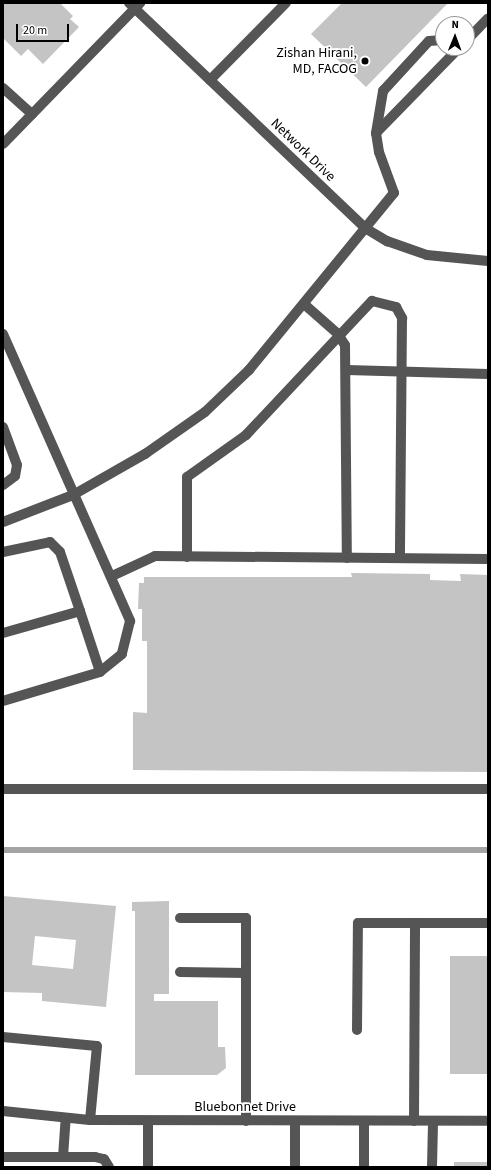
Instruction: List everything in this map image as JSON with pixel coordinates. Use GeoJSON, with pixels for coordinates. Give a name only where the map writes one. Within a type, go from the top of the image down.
{"type":"FeatureCollection","features":[{"type":"Feature","properties":{"kind":"street"},"geometry":{"type":"LineString","coordinates":[[210,80],[286,3]]}},
{"type":"Feature","properties":{"kind":"street"},"geometry":{"type":"LineString","coordinates":[[3,144],[134,5]]}},
{"type":"Feature","properties":{"kind":"street","name":"Network Drive"},"geometry":{"type":"LineString","coordinates":[[134,5],[365,228],[387,241],[428,255],[488,261]]}},
{"type":"Feature","properties":{"kind":"street"},"geometry":{"type":"LineString","coordinates":[[475,30],[488,18]]}},
{"type":"Feature","properties":{"kind":"street"},"geometry":{"type":"LineString","coordinates":[[3,522],[74,495],[145,454],[205,412],[248,370],[304,304],[394,193],[379,152],[376,133],[383,91],[429,41],[435,41]]}},
{"type":"Feature","properties":{"kind":"street"},"geometry":{"type":"LineString","coordinates":[[376,133],[451,56]]}},
{"type":"Feature","properties":{"kind":"street"},"geometry":{"type":"LineString","coordinates":[[3,88],[32,114]]}},
{"type":"Feature","properties":{"kind":"street"},"geometry":{"type":"LineString","coordinates":[[187,557],[187,477],[246,435],[338,334],[372,301],[396,307],[402,318],[400,558]]}},
{"type":"Feature","properties":{"kind":"street"},"geometry":{"type":"LineString","coordinates":[[304,304],[338,334],[345,345],[347,370],[347,558]]}},
{"type":"Feature","properties":{"kind":"street"},"geometry":{"type":"LineString","coordinates":[[3,334],[74,495],[112,576],[130,621],[128,638],[122,654],[100,672],[3,701]]}},
{"type":"Feature","properties":{"kind":"street"},"geometry":{"type":"LineString","coordinates":[[347,370],[488,374]]}},
{"type":"Feature","properties":{"kind":"street"},"geometry":{"type":"LineString","coordinates":[[3,427],[17,465],[15,476],[3,485]]}},
{"type":"Feature","properties":{"kind":"street"},"geometry":{"type":"LineString","coordinates":[[3,552],[50,542],[60,552],[100,672]]}},
{"type":"Feature","properties":{"kind":"street"},"geometry":{"type":"LineString","coordinates":[[112,576],[155,556],[488,559]]}},
{"type":"Feature","properties":{"kind":"street"},"geometry":{"type":"LineString","coordinates":[[3,633],[80,611]]}},
{"type":"Feature","properties":{"kind":"street"},"geometry":{"type":"LineString","coordinates":[[3,789],[488,790]]}},
{"type":"Feature","properties":{"kind":"street"},"geometry":{"type":"LineString","coordinates":[[180,918],[246,918],[246,1121]]}},
{"type":"Feature","properties":{"kind":"street"},"geometry":{"type":"LineString","coordinates":[[357,1030],[358,923],[488,923]]}},
{"type":"Feature","properties":{"kind":"street"},"geometry":{"type":"LineString","coordinates":[[414,1122],[415,923]]}},
{"type":"Feature","properties":{"kind":"street"},"geometry":{"type":"LineString","coordinates":[[180,972],[246,973]]}},
{"type":"Feature","properties":{"kind":"street"},"geometry":{"type":"LineString","coordinates":[[3,1037],[97,1046],[90,1120]]}},
{"type":"Feature","properties":{"kind":"street","name":"Bluebonnet Drive"},"geometry":{"type":"LineString","coordinates":[[3,1111],[90,1120],[488,1122]]}},
{"type":"Feature","properties":{"kind":"street"},"geometry":{"type":"LineString","coordinates":[[63,1157],[66,1118]]}},
{"type":"Feature","properties":{"kind":"street"},"geometry":{"type":"LineString","coordinates":[[148,1121],[148,1167]]}},
{"type":"Feature","properties":{"kind":"street"},"geometry":{"type":"LineString","coordinates":[[295,1121],[295,1167]]}},
{"type":"Feature","properties":{"kind":"street"},"geometry":{"type":"LineString","coordinates":[[364,1121],[364,1167]]}},
{"type":"Feature","properties":{"kind":"street"},"geometry":{"type":"LineString","coordinates":[[432,1167],[433,1122]]}},
{"type":"Feature","properties":{"kind":"street"},"geometry":{"type":"LineString","coordinates":[[3,1156],[95,1157],[104,1159],[109,1167]]}},
{"type":"Feature","properties":{"kind":"building"},"geometry":{"type":"Polygon","coordinates":[[[3,3],[60,3],[73,16],[70,19],[79,27],[43,64],[28,49],[21,56],[3,38],[3,3]]]}},
{"type":"Feature","properties":{"kind":"building","name":"Zishan Hirani, MD, FACOG"},"geometry":{"type":"Polygon","coordinates":[[[342,3],[448,3],[366,87],[311,34],[342,3]]]}},
{"type":"Feature","properties":{"kind":"building"},"geometry":{"type":"Polygon","coordinates":[[[351,573],[430,574],[430,580],[461,581],[460,574],[488,575],[488,772],[133,770],[133,712],[147,713],[147,641],[142,641],[142,609],[138,609],[139,583],[144,583],[144,577],[352,577],[351,573]]]}},
{"type":"Feature","properties":{"kind":"building"},"geometry":{"type":"Polygon","coordinates":[[[3,896],[116,906],[106,1007],[42,1001],[42,993],[3,992],[3,896]],[[35,936],[32,965],[73,969],[76,940],[35,936]]]}},
{"type":"Feature","properties":{"kind":"building"},"geometry":{"type":"Polygon","coordinates":[[[169,901],[169,994],[154,994],[154,1001],[218,1001],[218,1047],[225,1047],[226,1068],[217,1075],[135,1075],[135,911],[132,911],[132,902],[169,901]]]}},
{"type":"Feature","properties":{"kind":"building"},"geometry":{"type":"Polygon","coordinates":[[[450,956],[488,956],[488,1074],[450,1074],[450,956]]]}},
{"type":"Feature","properties":{"kind":"building"},"geometry":{"type":"Polygon","coordinates":[[[454,1162],[488,1162],[488,1167],[454,1167],[454,1162]]]}},
{"type":"Feature","properties":{"kind":"waterway"},"geometry":{"type":"LineString","coordinates":[[3,850],[488,850]]}},
{"type":"Feature","properties":{"kind":"place","name":"Zishan Hirani, MD, FACOG"},"geometry":{"type":"Point","coordinates":[365,61]}}]}
